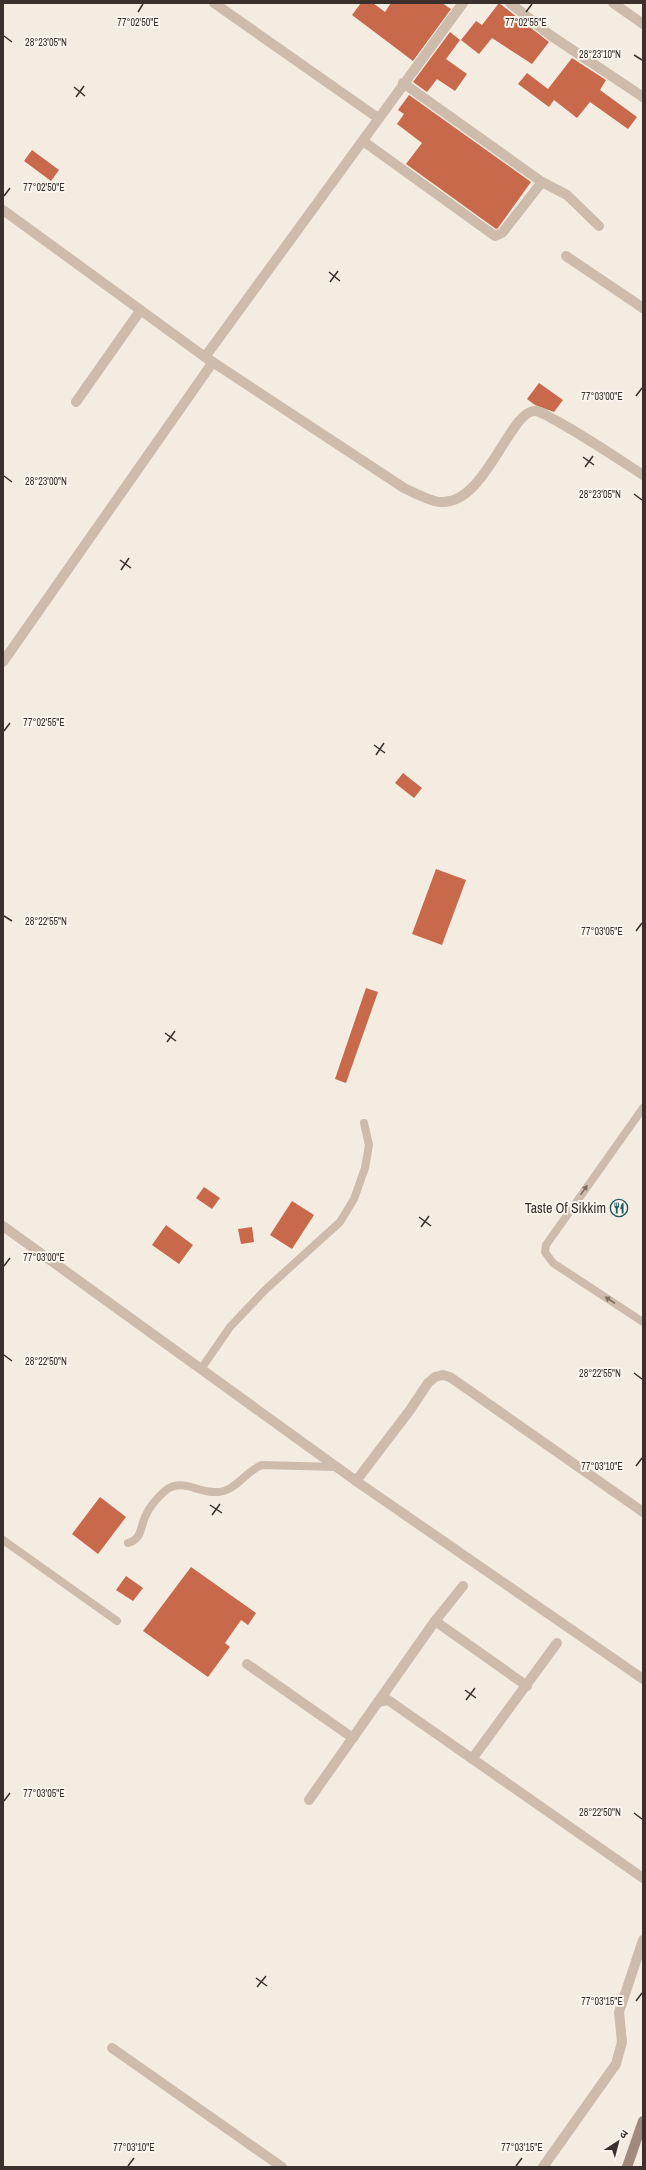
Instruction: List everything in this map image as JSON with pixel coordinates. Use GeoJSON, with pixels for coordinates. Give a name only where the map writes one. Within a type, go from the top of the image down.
{"type":"FeatureCollection","features":[{"type":"Feature","properties":{"kind":"main road"},"geometry":{"type":"LineString","coordinates":[[627,2167],[643,2121]]}},
{"type":"Feature","properties":{"kind":"street"},"geometry":{"type":"LineString","coordinates":[[214,3],[378,118]]}},
{"type":"Feature","properties":{"kind":"street"},"geometry":{"type":"LineString","coordinates":[[3,662],[209,359],[378,118],[463,3]]}},
{"type":"Feature","properties":{"kind":"street"},"geometry":{"type":"LineString","coordinates":[[510,3],[550,35],[643,97]]}},
{"type":"Feature","properties":{"kind":"street"},"geometry":{"type":"LineString","coordinates":[[613,3],[643,24]]}},
{"type":"Feature","properties":{"kind":"street"},"geometry":{"type":"LineString","coordinates":[[403,83],[542,182],[567,195],[600,226]]}},
{"type":"Feature","properties":{"kind":"street"},"geometry":{"type":"LineString","coordinates":[[363,141],[495,236],[502,233],[542,182]]}},
{"type":"Feature","properties":{"kind":"street"},"geometry":{"type":"LineString","coordinates":[[3,210],[140,311],[209,359],[404,488],[441,502],[455,499],[468,492],[485,473],[516,425],[529,412],[535,411],[568,427],[643,475]]}},
{"type":"Feature","properties":{"kind":"street"},"geometry":{"type":"LineString","coordinates":[[566,256],[643,308]]}},
{"type":"Feature","properties":{"kind":"street"},"geometry":{"type":"LineString","coordinates":[[76,402],[140,311]]}},
{"type":"Feature","properties":{"kind":"street"},"geometry":{"type":"LineString","coordinates":[[3,1226],[356,1480],[643,1679]]}},
{"type":"Feature","properties":{"kind":"street"},"geometry":{"type":"LineString","coordinates":[[356,1480],[410,1410],[428,1383],[435,1377],[443,1375],[450,1377],[643,1512]]}},
{"type":"Feature","properties":{"kind":"street"},"geometry":{"type":"LineString","coordinates":[[309,1800],[435,1621],[464,1586]]}},
{"type":"Feature","properties":{"kind":"street"},"geometry":{"type":"LineString","coordinates":[[435,1621],[527,1686]]}},
{"type":"Feature","properties":{"kind":"street"},"geometry":{"type":"LineString","coordinates":[[472,1759],[527,1686],[557,1643]]}},
{"type":"Feature","properties":{"kind":"street"},"geometry":{"type":"LineString","coordinates":[[247,1664],[353,1738]]}},
{"type":"Feature","properties":{"kind":"street"},"geometry":{"type":"LineString","coordinates":[[378,1702],[383,1700],[392,1702],[643,1878]]}},
{"type":"Feature","properties":{"kind":"street"},"geometry":{"type":"LineString","coordinates":[[544,2167],[616,2064],[622,2042],[618,2012],[643,1940]]}},
{"type":"Feature","properties":{"kind":"street"},"geometry":{"type":"LineString","coordinates":[[112,2048],[282,2167]]}},
{"type":"Feature","properties":{"kind":"lane"},"geometry":{"type":"LineString","coordinates":[[643,1108],[546,1245],[545,1252],[553,1263],[643,1322]]}},
{"type":"Feature","properties":{"kind":"lane"},"geometry":{"type":"LineString","coordinates":[[201,1369],[235,1322],[266,1290],[340,1222],[354,1199],[365,1168],[369,1146],[364,1123]]}},
{"type":"Feature","properties":{"kind":"lane"},"geometry":{"type":"LineString","coordinates":[[128,1542],[136,1539],[140,1533],[145,1516],[158,1497],[167,1489],[176,1486],[190,1485],[208,1492],[226,1490],[255,1468],[267,1464],[338,1467]]}},
{"type":"Feature","properties":{"kind":"lane"},"geometry":{"type":"LineString","coordinates":[[3,1540],[117,1621]]}},
{"type":"Feature","properties":{"kind":"building"},"geometry":{"type":"Polygon","coordinates":[[[361,3],[373,3],[385,12],[391,3],[442,3],[451,9],[413,61],[352,15],[361,3]]]}},
{"type":"Feature","properties":{"kind":"building"},"geometry":{"type":"Polygon","coordinates":[[[499,3],[549,42],[532,64],[492,38],[479,54],[461,40],[476,21],[482,25],[499,3]]]}},
{"type":"Feature","properties":{"kind":"building"},"geometry":{"type":"Polygon","coordinates":[[[450,32],[460,40],[446,59],[467,74],[455,91],[437,79],[427,92],[413,82],[450,32]]]}},
{"type":"Feature","properties":{"kind":"building"},"geometry":{"type":"Polygon","coordinates":[[[572,58],[606,80],[600,90],[637,117],[628,129],[590,102],[577,118],[554,100],[549,107],[518,84],[527,73],[548,89],[572,58]]]}},
{"type":"Feature","properties":{"kind":"building"},"geometry":{"type":"Polygon","coordinates":[[[409,95],[531,182],[498,228],[496,229],[406,164],[422,143],[397,124],[404,114],[398,110],[409,95]]]}},
{"type":"Feature","properties":{"kind":"building"},"geometry":{"type":"Polygon","coordinates":[[[32,150],[59,170],[51,181],[24,161],[32,150]]]}},
{"type":"Feature","properties":{"kind":"building"},"geometry":{"type":"Polygon","coordinates":[[[539,383],[563,400],[554,412],[535,405],[527,399],[539,383]]]}},
{"type":"Feature","properties":{"kind":"building"},"geometry":{"type":"Polygon","coordinates":[[[403,773],[422,788],[414,798],[395,783],[403,773]]]}},
{"type":"Feature","properties":{"kind":"building"},"geometry":{"type":"Polygon","coordinates":[[[436,869],[466,880],[442,945],[412,934],[436,869]]]}},
{"type":"Feature","properties":{"kind":"building"},"geometry":{"type":"Polygon","coordinates":[[[366,988],[378,992],[346,1083],[335,1079],[366,988]]]}},
{"type":"Feature","properties":{"kind":"building"},"geometry":{"type":"Polygon","coordinates":[[[204,1187],[220,1198],[212,1209],[196,1198],[204,1187]]]}},
{"type":"Feature","properties":{"kind":"building"},"geometry":{"type":"Polygon","coordinates":[[[292,1201],[314,1215],[292,1249],[270,1235],[292,1201]]]}},
{"type":"Feature","properties":{"kind":"building"},"geometry":{"type":"Polygon","coordinates":[[[166,1225],[193,1245],[179,1264],[152,1245],[166,1225]]]}},
{"type":"Feature","properties":{"kind":"building"},"geometry":{"type":"Polygon","coordinates":[[[252,1227],[254,1242],[241,1244],[238,1229],[252,1227]]]}},
{"type":"Feature","properties":{"kind":"building"},"geometry":{"type":"Polygon","coordinates":[[[100,1497],[126,1517],[98,1554],[72,1534],[100,1497]]]}},
{"type":"Feature","properties":{"kind":"building"},"geometry":{"type":"Polygon","coordinates":[[[191,1567],[256,1613],[248,1625],[241,1620],[225,1643],[230,1647],[208,1677],[143,1631],[191,1567]]]}},
{"type":"Feature","properties":{"kind":"building"},"geometry":{"type":"Polygon","coordinates":[[[126,1576],[143,1588],[133,1601],[116,1590],[126,1576]]]}},
{"type":"Feature","properties":{"kind":"place","name":"Taste Of Sikkim"},"geometry":{"type":"Point","coordinates":[619,1208]}}]}
